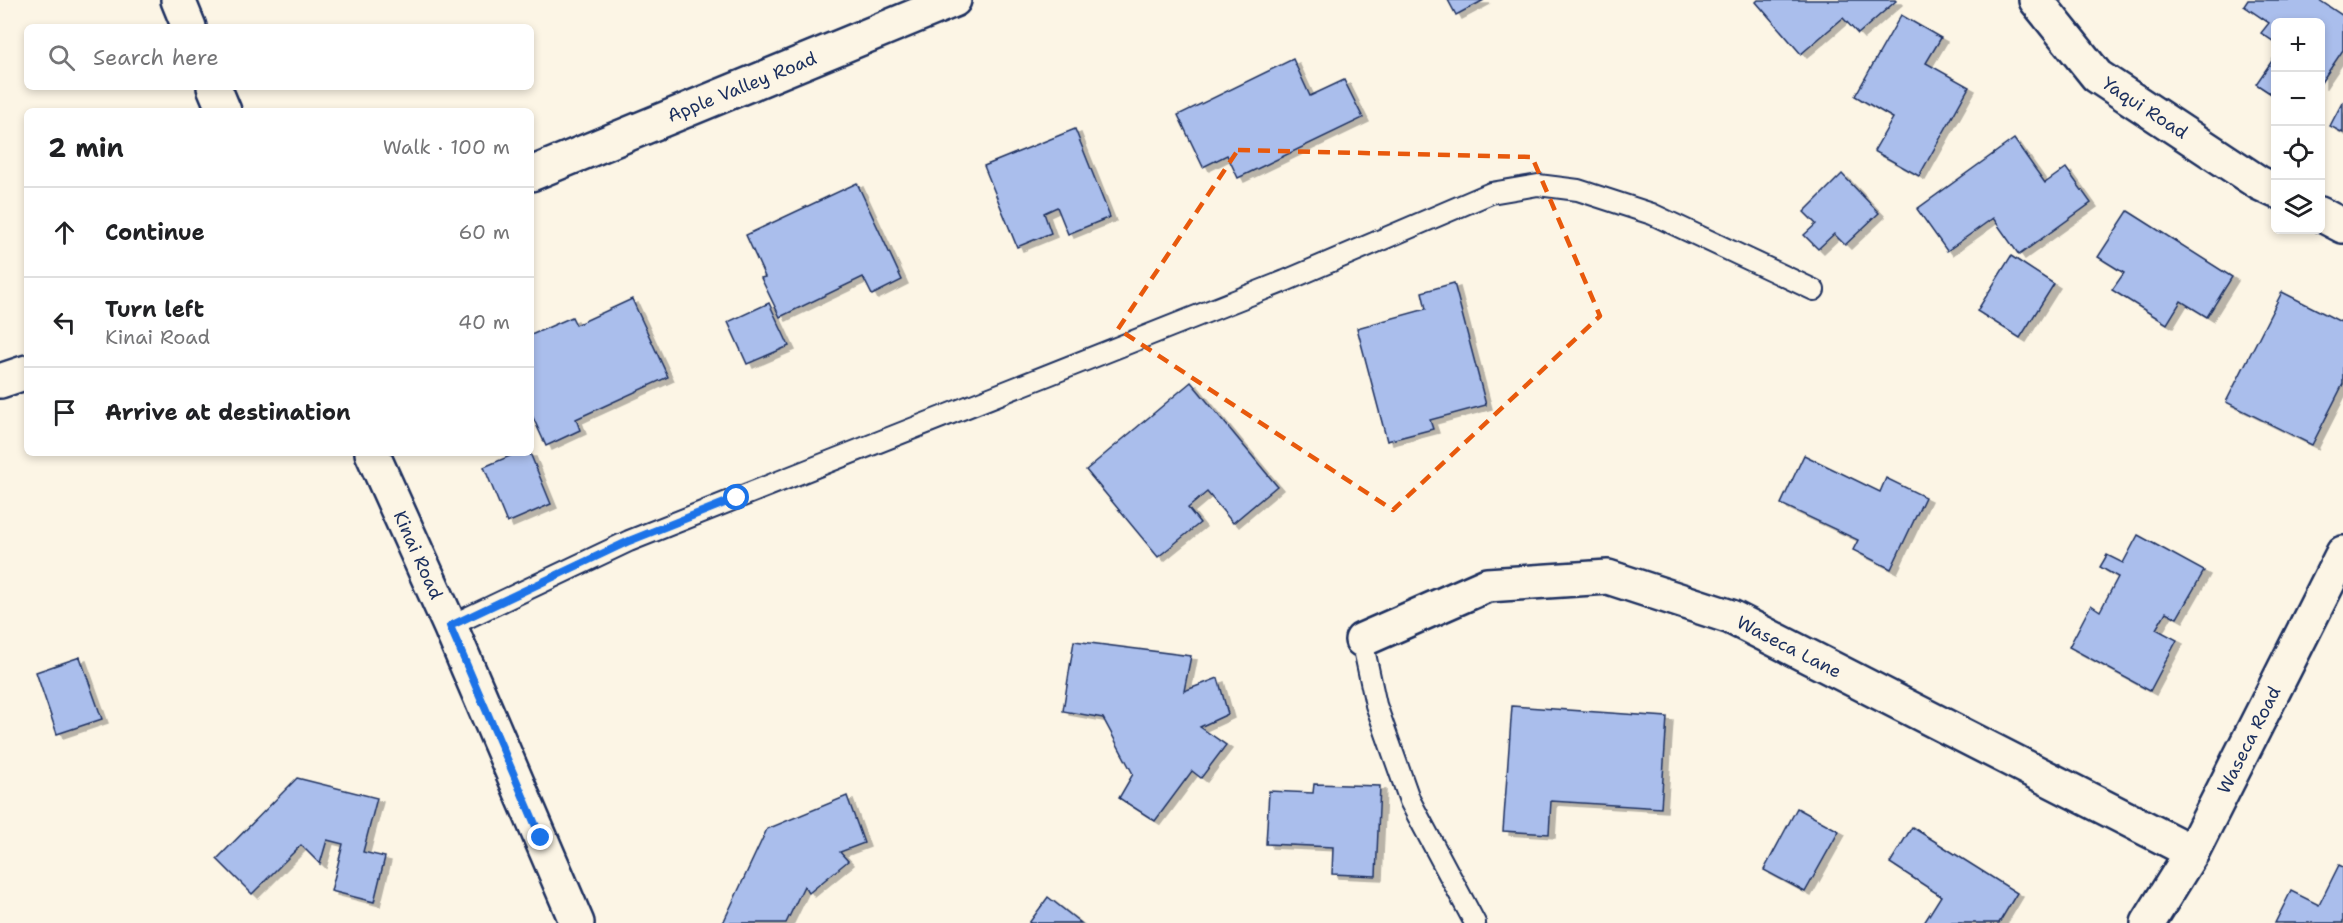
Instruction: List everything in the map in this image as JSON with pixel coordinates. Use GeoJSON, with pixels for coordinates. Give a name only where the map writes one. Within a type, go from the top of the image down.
{"type":"FeatureCollection","features":[{"type":"Feature","properties":{"kind":"street"},"geometry":{"type":"LineString","coordinates":[[178,0],[188,24]]}},
{"type":"Feature","properties":{"kind":"street","name":"Apple Valley Road"},"geometry":{"type":"LineString","coordinates":[[534,173],[954,0]]}},
{"type":"Feature","properties":{"kind":"street","name":"Yaqui Road"},"geometry":{"type":"LineString","coordinates":[[2036,0],[2097,76],[2271,189]]}},
{"type":"Feature","properties":{"kind":"street"},"geometry":{"type":"LineString","coordinates":[[215,90],[223,108]]}},
{"type":"Feature","properties":{"kind":"street"},"geometry":{"type":"LineString","coordinates":[[2325,217],[2343,226]]}},
{"type":"Feature","properties":{"kind":"street"},"geometry":{"type":"LineString","coordinates":[[0,381],[24,373]]}},
{"type":"Feature","properties":{"kind":"street","name":"Kinai Road"},"geometry":{"type":"LineString","coordinates":[[373,456],[450,626],[577,923]]}},
{"type":"Feature","properties":{"kind":"street","name":"Waseca Road"},"geometry":{"type":"LineString","coordinates":[[2148,923],[2192,852],[2343,553]]}},
{"type":"Feature","properties":{"kind":"street","name":"Waseca Lane"},"geometry":{"type":"LineString","coordinates":[[1362,640],[1487,585],[1608,577],[1731,617],[2192,852]]}},
{"type":"Feature","properties":{"kind":"lane"},"geometry":{"type":"LineString","coordinates":[[450,626],[629,541],[1285,281],[1491,193],[1538,185],[1578,190],[1652,214],[1814,290]]}},
{"type":"Feature","properties":{"kind":"lane"},"geometry":{"type":"LineString","coordinates":[[1362,640],[1376,705],[1410,801],[1475,923]]}},
{"type":"Feature","properties":{"kind":"highlighted area"},"geometry":{"type":"Polygon","coordinates":[[[1238,150],[1532,157],[1600,316],[1393,510],[1118,329],[1238,150]]]}},
{"type":"Feature","properties":{"kind":"building"},"geometry":{"type":"Polygon","coordinates":[[[1448,0],[1484,0],[1456,15],[1448,0]]]}},
{"type":"Feature","properties":{"kind":"building"},"geometry":{"type":"Polygon","coordinates":[[[1758,0],[1896,1],[1858,34],[1843,18],[1801,54],[1756,2],[1758,0]]]}},
{"type":"Feature","properties":{"kind":"building"},"geometry":{"type":"Polygon","coordinates":[[[2248,0],[2319,0],[2343,16],[2343,50],[2325,77],[2325,18],[2271,18],[2271,40],[2261,33],[2269,23],[2244,6],[2248,0]]]}},
{"type":"Feature","properties":{"kind":"building"},"geometry":{"type":"Polygon","coordinates":[[[1901,15],[1941,38],[1926,63],[1969,87],[1919,176],[1874,151],[1893,118],[1855,96],[1901,15]]]}},
{"type":"Feature","properties":{"kind":"building"},"geometry":{"type":"Polygon","coordinates":[[[1293,59],[1310,96],[1344,80],[1363,118],[1238,178],[1227,155],[1203,167],[1178,115],[1293,59]]]}},
{"type":"Feature","properties":{"kind":"building"},"geometry":{"type":"Polygon","coordinates":[[[2271,62],[2271,94],[2256,84],[2271,62]]]}},
{"type":"Feature","properties":{"kind":"building"},"geometry":{"type":"Polygon","coordinates":[[[2343,101],[2343,133],[2330,126],[2343,101]]]}},
{"type":"Feature","properties":{"kind":"building"},"geometry":{"type":"Polygon","coordinates":[[[1075,129],[1110,217],[1068,234],[1057,207],[1044,213],[1051,233],[1017,247],[984,166],[1075,129]]]}},
{"type":"Feature","properties":{"kind":"building"},"geometry":{"type":"Polygon","coordinates":[[[2014,139],[2045,183],[2066,168],[2091,203],[2019,255],[1993,218],[1947,251],[1917,209],[2014,139]]]}},
{"type":"Feature","properties":{"kind":"building"},"geometry":{"type":"Polygon","coordinates":[[[1842,174],[1879,213],[1845,245],[1834,234],[1818,249],[1804,235],[1816,224],[1804,212],[1842,174]]]}},
{"type":"Feature","properties":{"kind":"building"},"geometry":{"type":"Polygon","coordinates":[[[857,183],[902,280],[872,295],[863,277],[780,317],[761,278],[765,277],[746,235],[857,183]]]}},
{"type":"Feature","properties":{"kind":"building"},"geometry":{"type":"Polygon","coordinates":[[[2128,211],[2232,277],[2207,317],[2181,301],[2167,324],[2112,290],[2124,273],[2098,257],[2128,211]]]}},
{"type":"Feature","properties":{"kind":"building"},"geometry":{"type":"Polygon","coordinates":[[[2011,256],[2054,284],[2020,338],[1977,311],[2011,256]]]}},
{"type":"Feature","properties":{"kind":"building"},"geometry":{"type":"Polygon","coordinates":[[[1454,283],[1486,405],[1430,420],[1433,429],[1387,441],[1357,328],[1426,309],[1422,292],[1454,283]]]}},
{"type":"Feature","properties":{"kind":"building"},"geometry":{"type":"Polygon","coordinates":[[[2282,292],[2343,323],[2343,384],[2312,445],[2226,402],[2282,292]]]}},
{"type":"Feature","properties":{"kind":"building"},"geometry":{"type":"Polygon","coordinates":[[[632,299],[668,377],[576,419],[580,430],[546,446],[534,420],[534,334],[572,317],[576,325],[632,299]]]}},
{"type":"Feature","properties":{"kind":"building"},"geometry":{"type":"Polygon","coordinates":[[[769,303],[789,346],[747,364],[728,322],[769,303]]]}},
{"type":"Feature","properties":{"kind":"building"},"geometry":{"type":"Polygon","coordinates":[[[1191,382],[1277,486],[1233,523],[1207,492],[1188,508],[1200,523],[1158,557],[1086,470],[1191,382]]]}},
{"type":"Feature","properties":{"kind":"building"},"geometry":{"type":"Polygon","coordinates":[[[1804,455],[1880,492],[1886,478],[1925,497],[1891,569],[1853,550],[1858,540],[1781,504],[1804,455]]]}},
{"type":"Feature","properties":{"kind":"building"},"geometry":{"type":"Polygon","coordinates":[[[510,456],[531,456],[551,504],[507,523],[484,467],[510,456]]]}},
{"type":"Feature","properties":{"kind":"building"},"geometry":{"type":"Polygon","coordinates":[[[2138,535],[2204,571],[2177,618],[2166,612],[2156,629],[2177,640],[2150,691],[2069,647],[2091,605],[2100,611],[2118,577],[2100,567],[2107,555],[2123,563],[2138,535]]]}},
{"type":"Feature","properties":{"kind":"building"},"geometry":{"type":"Polygon","coordinates":[[[1074,641],[1191,656],[1184,691],[1218,678],[1228,714],[1200,727],[1226,745],[1201,778],[1192,771],[1155,821],[1119,798],[1133,774],[1103,718],[1063,711],[1074,641]]]}},
{"type":"Feature","properties":{"kind":"building"},"geometry":{"type":"Polygon","coordinates":[[[80,657],[102,719],[57,734],[36,672],[80,657]]]}},
{"type":"Feature","properties":{"kind":"building"},"geometry":{"type":"Polygon","coordinates":[[[1512,706],[1667,717],[1661,808],[1551,801],[1549,834],[1503,831],[1512,706]]]}},
{"type":"Feature","properties":{"kind":"building"},"geometry":{"type":"Polygon","coordinates":[[[297,778],[377,798],[363,852],[385,857],[374,902],[331,891],[343,844],[327,840],[320,864],[301,845],[252,894],[217,859],[297,778]]]}},
{"type":"Feature","properties":{"kind":"building"},"geometry":{"type":"Polygon","coordinates":[[[1314,784],[1380,786],[1376,876],[1332,874],[1333,847],[1266,844],[1269,791],[1313,793],[1314,784]]]}},
{"type":"Feature","properties":{"kind":"building"},"geometry":{"type":"Polygon","coordinates":[[[847,796],[864,843],[840,852],[848,861],[809,893],[804,886],[786,923],[723,923],[767,829],[847,796]]]}},
{"type":"Feature","properties":{"kind":"building"},"geometry":{"type":"Polygon","coordinates":[[[1797,808],[1839,831],[1805,892],[1764,870],[1797,808]]]}},
{"type":"Feature","properties":{"kind":"building"},"geometry":{"type":"Polygon","coordinates":[[[1912,827],[2017,893],[1999,923],[1924,923],[1941,896],[1890,863],[1912,827]]]}},
{"type":"Feature","properties":{"kind":"building"},"geometry":{"type":"Polygon","coordinates":[[[2339,865],[2343,867],[2343,923],[2275,923],[2291,891],[2319,905],[2339,865]]]}},
{"type":"Feature","properties":{"kind":"building"},"geometry":{"type":"Polygon","coordinates":[[[1048,897],[1081,923],[1029,923],[1048,897]]]}},
{"type":"Feature","properties":{"kind":"route"},"geometry":{"type":"LineString","coordinates":[[541,838],[450,626],[629,541],[737,498]]}}]}
